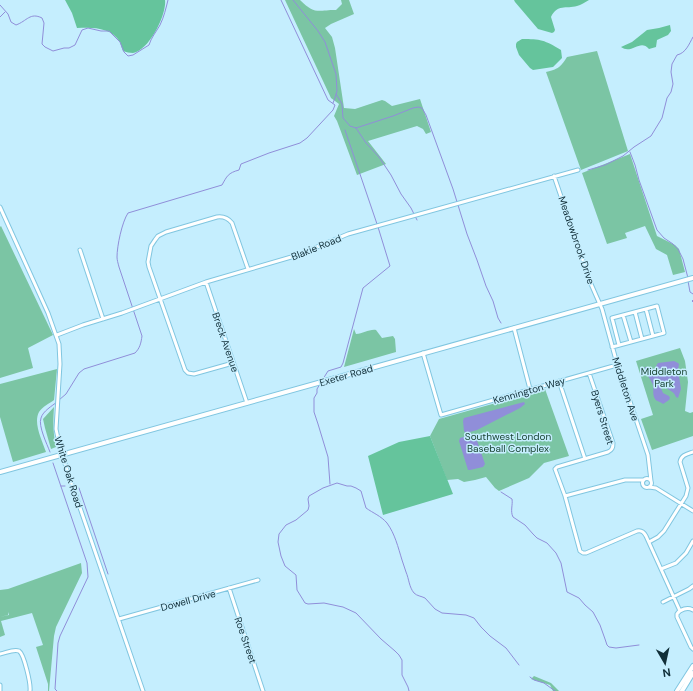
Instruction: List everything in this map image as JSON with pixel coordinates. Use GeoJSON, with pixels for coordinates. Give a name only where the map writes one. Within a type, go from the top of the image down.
{"type":"FeatureCollection","features":[{"type":"Feature","properties":{"kind":"main road","name":"Exeter Road"},"geometry":{"type":"LineString","coordinates":[[0,472],[693,278]]}},
{"type":"Feature","properties":{"kind":"main road"},"geometry":{"type":"LineString","coordinates":[[677,691],[693,666]]}},
{"type":"Feature","properties":{"kind":"main road"},"geometry":{"type":"LineString","coordinates":[[685,690],[693,674]]}},
{"type":"Feature","properties":{"kind":"street","name":"Blakie Road"},"geometry":{"type":"LineString","coordinates":[[57,335],[131,310],[206,282],[298,256],[348,234],[578,170]]}},
{"type":"Feature","properties":{"kind":"street","name":"Meadowbrook Drive"},"geometry":{"type":"LineString","coordinates":[[554,176],[600,304]]}},
{"type":"Feature","properties":{"kind":"street","name":"White Oak Road"},"geometry":{"type":"LineString","coordinates":[[0,207],[57,335],[61,356],[56,429],[59,443],[143,691]]}},
{"type":"Feature","properties":{"kind":"street"},"geometry":{"type":"LineString","coordinates":[[233,363],[194,374],[187,372],[184,369],[148,262],[151,246],[158,236],[166,232],[217,217],[226,217],[232,223],[248,270]]}},
{"type":"Feature","properties":{"kind":"street"},"geometry":{"type":"LineString","coordinates":[[80,250],[103,319]]}},
{"type":"Feature","properties":{"kind":"street","name":"Breck Avenue"},"geometry":{"type":"LineString","coordinates":[[206,282],[246,403]]}},
{"type":"Feature","properties":{"kind":"street","name":"Middleton Ave"},"geometry":{"type":"LineString","coordinates":[[600,304],[608,328],[612,347],[648,455],[651,482]]}},
{"type":"Feature","properties":{"kind":"street"},"geometry":{"type":"LineString","coordinates":[[612,347],[664,333],[657,306],[612,318],[619,345]]}},
{"type":"Feature","properties":{"kind":"street"},"geometry":{"type":"LineString","coordinates":[[646,309],[653,336]]}},
{"type":"Feature","properties":{"kind":"street"},"geometry":{"type":"LineString","coordinates":[[635,312],[642,339]]}},
{"type":"Feature","properties":{"kind":"street"},"geometry":{"type":"LineString","coordinates":[[623,315],[631,342]]}},
{"type":"Feature","properties":{"kind":"street"},"geometry":{"type":"LineString","coordinates":[[514,328],[530,389]]}},
{"type":"Feature","properties":{"kind":"street","name":"Kennington Way"},"geometry":{"type":"LineString","coordinates":[[423,353],[441,415],[618,365]]}},
{"type":"Feature","properties":{"kind":"street","name":"Byers Street"},"geometry":{"type":"LineString","coordinates":[[565,496],[555,469],[557,467],[608,452],[613,448],[613,443],[589,373]]}},
{"type":"Feature","properties":{"kind":"street"},"geometry":{"type":"LineString","coordinates":[[559,381],[585,459]]}},
{"type":"Feature","properties":{"kind":"street"},"geometry":{"type":"LineString","coordinates":[[648,542],[658,537],[664,531],[686,496],[688,488],[680,458],[693,452]]}},
{"type":"Feature","properties":{"kind":"street"},"geometry":{"type":"LineString","coordinates":[[643,484],[645,479],[650,475]]}},
{"type":"Feature","properties":{"kind":"street"},"geometry":{"type":"LineString","coordinates":[[680,611],[644,532],[640,530],[583,553],[580,550],[565,496],[625,480],[649,479],[656,488],[693,512]]}},
{"type":"Feature","properties":{"kind":"street"},"geometry":{"type":"LineString","coordinates":[[637,480],[646,487],[656,488]]}},
{"type":"Feature","properties":{"kind":"street"},"geometry":{"type":"LineString","coordinates":[[649,487],[651,486],[651,482]]}},
{"type":"Feature","properties":{"kind":"street"},"geometry":{"type":"LineString","coordinates":[[661,569],[676,562],[686,553],[693,541]]}},
{"type":"Feature","properties":{"kind":"street","name":"Dowell Drive"},"geometry":{"type":"LineString","coordinates":[[119,619],[258,580]]}},
{"type":"Feature","properties":{"kind":"street"},"geometry":{"type":"LineString","coordinates":[[663,602],[693,586]]}},
{"type":"Feature","properties":{"kind":"street","name":"Roe Street"},"geometry":{"type":"LineString","coordinates":[[229,588],[263,691]]}},
{"type":"Feature","properties":{"kind":"street"},"geometry":{"type":"LineString","coordinates":[[693,610],[690,608],[680,611],[677,614],[677,617],[693,649]]}},
{"type":"Feature","properties":{"kind":"street"},"geometry":{"type":"LineString","coordinates":[[0,654],[13,650],[17,650],[22,653],[30,681],[30,691]]}},
{"type":"Feature","properties":{"kind":"street"},"geometry":{"type":"LineString","coordinates":[[0,685],[0,691]]}},
{"type":"Feature","properties":{"kind":"green space"},"geometry":{"type":"Polygon","coordinates":[[[65,0],[165,0],[165,6],[160,22],[151,39],[139,51],[132,53],[123,51],[120,42],[112,33],[95,28],[77,28],[72,13],[65,0]]]}},
{"type":"Feature","properties":{"kind":"green space"},"geometry":{"type":"Polygon","coordinates":[[[285,0],[300,0],[309,8],[320,11],[336,10],[342,4],[341,0],[349,0],[354,14],[325,28],[332,37],[335,48],[344,108],[355,109],[382,100],[392,106],[420,99],[431,132],[426,134],[423,129],[417,126],[368,141],[386,164],[357,175],[334,116],[339,104],[331,98],[285,0]]]}},
{"type":"Feature","properties":{"kind":"green space"},"geometry":{"type":"Polygon","coordinates":[[[514,0],[589,0],[578,6],[556,10],[551,17],[555,30],[552,33],[538,29],[514,0]]]}},
{"type":"Feature","properties":{"kind":"green space"},"geometry":{"type":"Polygon","coordinates":[[[670,25],[671,31],[668,35],[657,40],[656,47],[649,49],[642,45],[625,49],[621,47],[632,42],[647,30],[670,25]]]}},
{"type":"Feature","properties":{"kind":"green space"},"geometry":{"type":"Polygon","coordinates":[[[522,39],[538,40],[551,44],[561,50],[562,58],[553,67],[533,70],[519,55],[516,47],[517,42],[522,39]]]}},
{"type":"Feature","properties":{"kind":"green space"},"geometry":{"type":"Polygon","coordinates":[[[597,51],[628,151],[581,170],[546,72],[558,68],[567,57],[597,51]]]}},
{"type":"Feature","properties":{"kind":"green space"},"geometry":{"type":"Polygon","coordinates":[[[630,154],[657,236],[675,245],[679,249],[685,272],[673,275],[667,255],[656,249],[645,226],[625,233],[627,238],[607,244],[582,173],[630,154]]]}},
{"type":"Feature","properties":{"kind":"green space"},"geometry":{"type":"Polygon","coordinates":[[[1,226],[53,335],[28,348],[33,368],[0,378],[0,227],[1,226]]]}},
{"type":"Feature","properties":{"kind":"green space"},"geometry":{"type":"Polygon","coordinates":[[[354,329],[356,334],[376,330],[382,338],[393,336],[395,339],[396,352],[344,367],[354,329]]]}},
{"type":"Feature","properties":{"kind":"green space","name":"Middleton Park"},"geometry":{"type":"Polygon","coordinates":[[[680,348],[685,361],[688,382],[685,411],[690,413],[693,412],[693,436],[652,450],[641,419],[653,415],[636,361],[680,348]]]}},
{"type":"Feature","properties":{"kind":"green space"},"geometry":{"type":"Polygon","coordinates":[[[57,369],[54,400],[42,408],[37,416],[39,432],[46,452],[13,462],[0,417],[0,384],[57,369]]]}},
{"type":"Feature","properties":{"kind":"green space","name":"Southwest London Baseball Complex"},"geometry":{"type":"Polygon","coordinates":[[[545,389],[569,456],[544,463],[529,478],[499,491],[486,477],[464,482],[458,479],[447,480],[430,436],[439,419],[545,389]]]}},
{"type":"Feature","properties":{"kind":"green space"},"geometry":{"type":"Polygon","coordinates":[[[54,407],[54,437],[56,447],[51,449],[43,419],[54,407]]]}},
{"type":"Feature","properties":{"kind":"green space"},"geometry":{"type":"Polygon","coordinates":[[[430,436],[453,494],[383,515],[368,456],[399,442],[430,436]]]}},
{"type":"Feature","properties":{"kind":"green space"},"geometry":{"type":"Polygon","coordinates":[[[81,563],[82,573],[56,627],[49,691],[36,647],[43,645],[32,613],[1,621],[5,635],[0,637],[0,590],[8,589],[81,563]]]}},
{"type":"Feature","properties":{"kind":"green space"},"geometry":{"type":"Polygon","coordinates":[[[534,676],[551,683],[559,691],[553,691],[550,685],[531,679],[534,676]]]}},
{"type":"Feature","properties":{"kind":"shaded area"},"geometry":{"type":"Polygon","coordinates":[[[674,361],[679,364],[678,370],[681,389],[678,398],[667,388],[661,385],[660,386],[663,393],[670,398],[663,404],[654,397],[653,385],[645,370],[645,367],[649,367],[656,376],[658,373],[656,366],[658,363],[674,361]]]}},
{"type":"Feature","properties":{"kind":"shaded area"},"geometry":{"type":"Polygon","coordinates":[[[524,402],[525,404],[520,408],[477,430],[466,433],[464,431],[464,418],[524,402]]]}},
{"type":"Feature","properties":{"kind":"shaded area"},"geometry":{"type":"Polygon","coordinates":[[[473,434],[475,435],[485,464],[483,467],[468,470],[459,441],[460,438],[473,434]]]}},
{"type":"Feature","properties":{"kind":"waterway"},"geometry":{"type":"LineString","coordinates":[[0,5],[8,14],[11,22],[16,25],[34,16],[42,18],[44,23],[42,44],[53,51],[69,48],[75,45],[82,30],[88,28],[109,31],[120,42],[124,52],[128,56],[133,55],[149,45],[152,37],[160,25],[168,0]]}},
{"type":"Feature","properties":{"kind":"waterway"},"geometry":{"type":"LineString","coordinates":[[59,400],[66,394],[79,373],[84,369],[135,353],[140,345],[142,336],[117,258],[120,234],[128,213],[222,185],[228,175],[239,170],[241,164],[300,143],[307,138],[333,110],[335,105],[328,100],[281,0]]}},
{"type":"Feature","properties":{"kind":"waterway"},"geometry":{"type":"LineString","coordinates":[[293,0],[325,42],[336,74],[337,91],[333,103]]}},
{"type":"Feature","properties":{"kind":"waterway"},"geometry":{"type":"LineString","coordinates":[[0,17],[5,12]]}},
{"type":"Feature","properties":{"kind":"waterway"},"geometry":{"type":"LineString","coordinates":[[588,170],[605,165],[623,156],[651,136],[662,118],[667,98],[671,92],[673,84],[671,72],[672,64],[677,55],[687,48],[693,37]]}},
{"type":"Feature","properties":{"kind":"waterway"},"geometry":{"type":"LineString","coordinates":[[336,94],[342,104],[343,118],[350,126],[356,128],[366,143],[379,157],[417,220]]}},
{"type":"Feature","properties":{"kind":"waterway"},"geometry":{"type":"LineString","coordinates":[[356,128],[413,108],[422,108],[426,115],[453,189],[467,234],[501,323]]}},
{"type":"Feature","properties":{"kind":"waterway"},"geometry":{"type":"LineString","coordinates":[[345,130],[377,224]]}},
{"type":"Feature","properties":{"kind":"waterway"},"geometry":{"type":"LineString","coordinates":[[630,152],[657,230],[664,238],[678,249],[683,259],[688,278]]}},
{"type":"Feature","properties":{"kind":"waterway"},"geometry":{"type":"LineString","coordinates":[[323,379],[328,371],[341,367],[343,363],[363,288],[390,266],[378,227]]}},
{"type":"Feature","properties":{"kind":"waterway"},"geometry":{"type":"LineString","coordinates":[[688,281],[690,292],[693,294]]}},
{"type":"Feature","properties":{"kind":"waterway"},"geometry":{"type":"LineString","coordinates":[[320,384],[314,398],[314,412],[328,457],[330,484]]}},
{"type":"Feature","properties":{"kind":"waterway"},"geometry":{"type":"LineString","coordinates":[[50,452],[43,435],[40,421],[44,413],[57,402]]}},
{"type":"Feature","properties":{"kind":"waterway"},"geometry":{"type":"LineString","coordinates":[[53,463],[87,563],[88,577],[58,643],[55,689],[57,691]]}},
{"type":"Feature","properties":{"kind":"waterway"},"geometry":{"type":"LineString","coordinates":[[409,691],[402,675],[402,660],[399,655],[356,613],[343,607],[324,603],[305,603],[297,590],[296,575],[285,566],[278,542],[279,534],[286,525],[296,520],[308,510],[309,496],[323,488],[337,483],[351,486],[361,491],[366,508],[380,516],[387,523],[392,532],[398,545],[412,591],[425,598],[435,609],[442,613],[466,615],[474,618],[490,636],[506,648],[519,665]]}},
{"type":"Feature","properties":{"kind":"waterway"},"geometry":{"type":"LineString","coordinates":[[79,488],[108,574]]}},
{"type":"Feature","properties":{"kind":"waterway"},"geometry":{"type":"LineString","coordinates":[[501,492],[512,499],[513,517],[525,525],[537,538],[547,543],[556,553],[561,563],[567,592],[579,598],[593,612],[600,625],[607,645],[609,647],[616,648],[639,645]]}},
{"type":"Feature","properties":{"kind":"waterway"},"geometry":{"type":"LineString","coordinates":[[530,677],[544,683],[555,691]]}}]}
